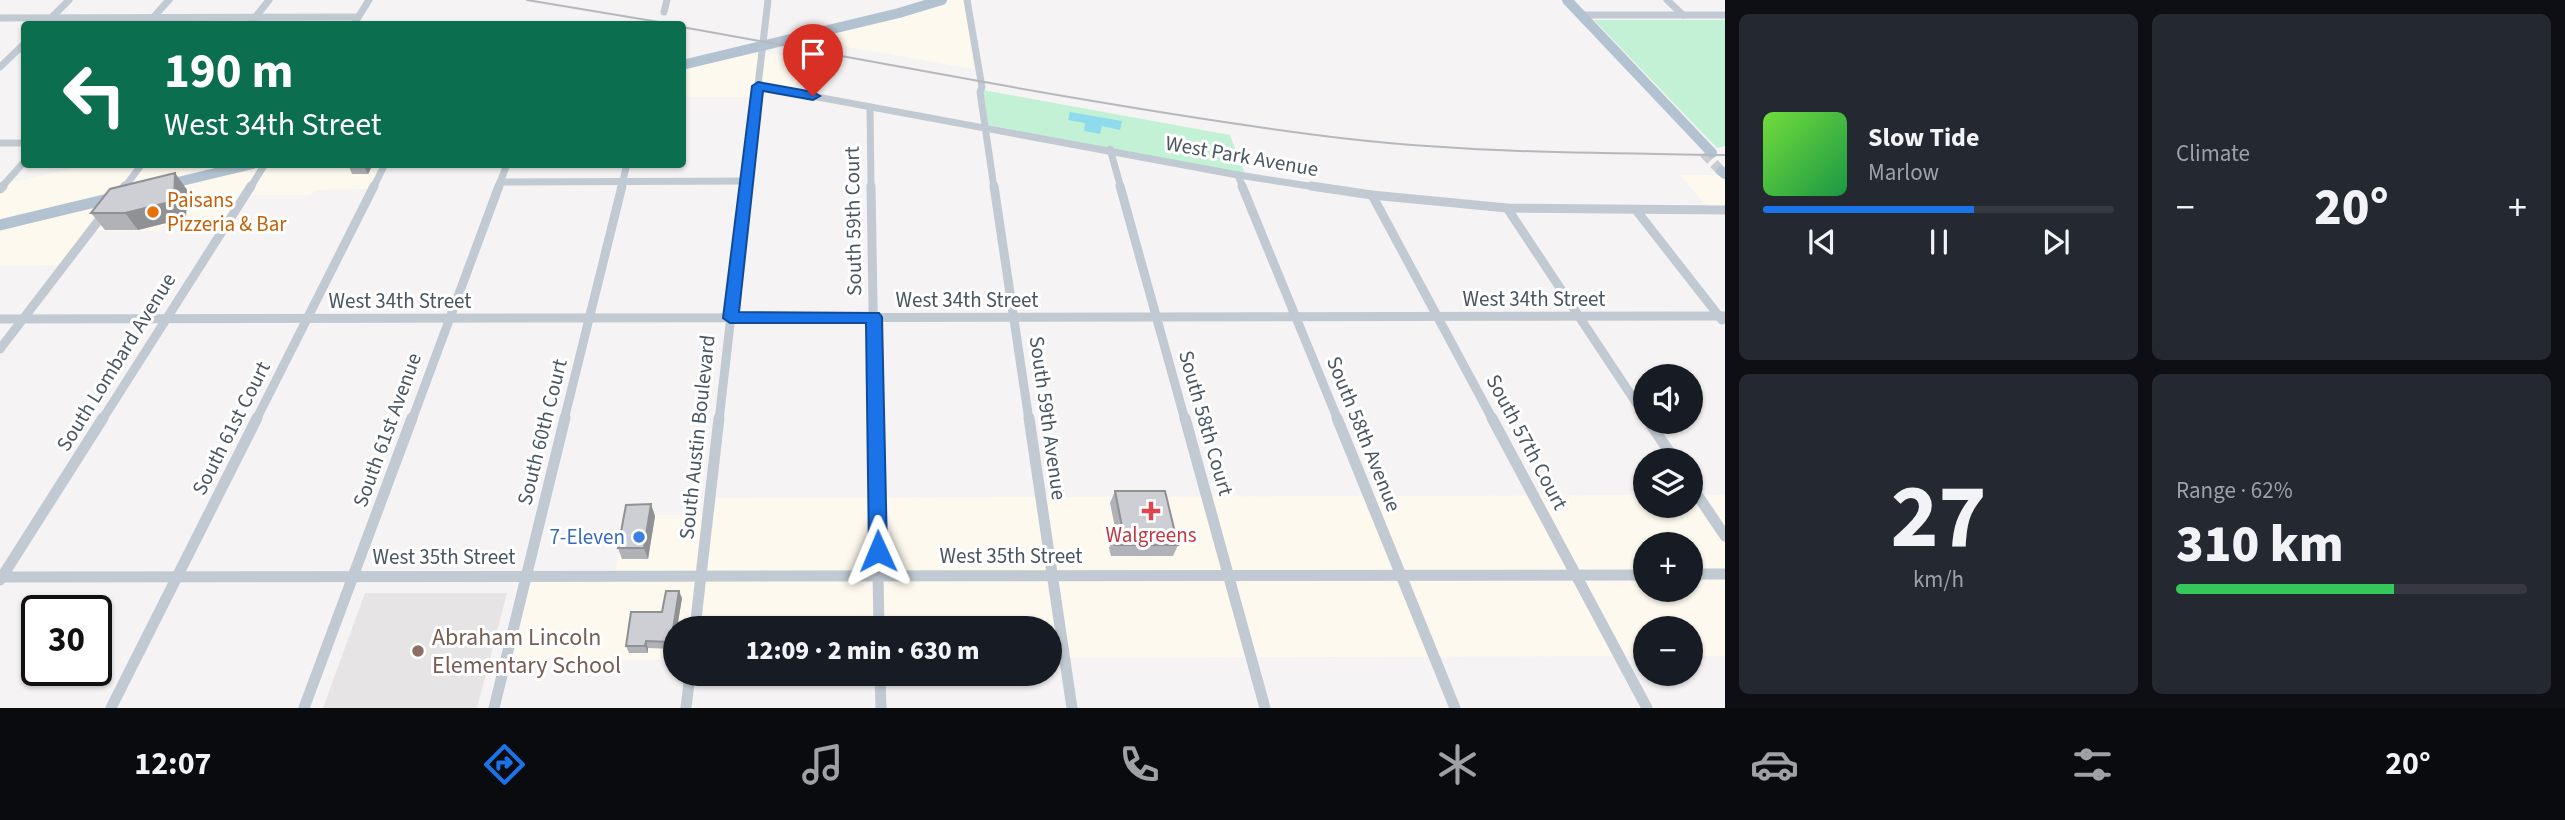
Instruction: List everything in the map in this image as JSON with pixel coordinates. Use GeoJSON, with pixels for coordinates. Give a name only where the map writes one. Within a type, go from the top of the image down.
{"type":"FeatureCollection","features":[{"type":"Feature","properties":{"kind":"main road"},"geometry":{"type":"LineString","coordinates":[[686,64],[940,0]]}},
{"type":"Feature","properties":{"kind":"main road"},"geometry":{"type":"LineString","coordinates":[[1567,0],[1708,153]]}},
{"type":"Feature","properties":{"kind":"main road"},"geometry":{"type":"LineString","coordinates":[[686,57],[763,43]]}},
{"type":"Feature","properties":{"kind":"main road"},"geometry":{"type":"LineString","coordinates":[[152,188],[236,168]]}},
{"type":"Feature","properties":{"kind":"main road"},"geometry":{"type":"LineString","coordinates":[[0,225],[141,191]]}},
{"type":"Feature","properties":{"kind":"street"},"geometry":{"type":"LineString","coordinates":[[48,21],[69,0]]}},
{"type":"Feature","properties":{"kind":"street"},"geometry":{"type":"LineString","coordinates":[[150,21],[169,0]]}},
{"type":"Feature","properties":{"kind":"street"},"geometry":{"type":"LineString","coordinates":[[252,21],[269,0]]}},
{"type":"Feature","properties":{"kind":"street"},"geometry":{"type":"LineString","coordinates":[[356,21],[369,0]]}},
{"type":"Feature","properties":{"kind":"street"},"geometry":{"type":"LineString","coordinates":[[664,12],[667,0]]}},
{"type":"Feature","properties":{"kind":"street","name":"South Austin Boulevard"},"geometry":{"type":"LineString","coordinates":[[696,616],[768,0]]}},
{"type":"Feature","properties":{"kind":"street","name":"South 59th Avenue"},"geometry":{"type":"LineString","coordinates":[[967,0],[977,69],[974,73],[976,87],[980,92],[1072,708]]}},
{"type":"Feature","properties":{"kind":"street"},"geometry":{"type":"LineString","coordinates":[[1667,0],[1683,15]]}},
{"type":"Feature","properties":{"kind":"street"},"geometry":{"type":"LineString","coordinates":[[1581,15],[1725,15]]}},
{"type":"Feature","properties":{"kind":"street"},"geometry":{"type":"LineString","coordinates":[[0,18],[359,17]]}},
{"type":"Feature","properties":{"kind":"street"},"geometry":{"type":"LineString","coordinates":[[0,67],[21,47]]}},
{"type":"Feature","properties":{"kind":"street","name":"West Park Avenue"},"geometry":{"type":"LineString","coordinates":[[758,86],[1110,149],[1238,175],[1372,195],[1507,208],[1725,210]]}},
{"type":"Feature","properties":{"kind":"street","name":"South 59th Court"},"geometry":{"type":"LineString","coordinates":[[870,107],[879,616]]}},
{"type":"Feature","properties":{"kind":"street"},"geometry":{"type":"LineString","coordinates":[[0,143],[21,143]]}},
{"type":"Feature","properties":{"kind":"street","name":"South 58th Court"},"geometry":{"type":"LineString","coordinates":[[1110,149],[1265,708]]}},
{"type":"Feature","properties":{"kind":"street"},"geometry":{"type":"LineString","coordinates":[[0,189],[21,165]]}},
{"type":"Feature","properties":{"kind":"street"},"geometry":{"type":"LineString","coordinates":[[0,349],[139,168]]}},
{"type":"Feature","properties":{"kind":"street","name":"South Lombard Avenue"},"geometry":{"type":"LineString","coordinates":[[1,578],[262,168]]}},
{"type":"Feature","properties":{"kind":"street","name":"South 61st Court"},"geometry":{"type":"LineString","coordinates":[[111,708],[383,168]]}},
{"type":"Feature","properties":{"kind":"street","name":"South 61st Avenue"},"geometry":{"type":"LineString","coordinates":[[304,708],[505,168]]}},
{"type":"Feature","properties":{"kind":"street","name":"South 60th Court"},"geometry":{"type":"LineString","coordinates":[[494,708],[626,168]]}},
{"type":"Feature","properties":{"kind":"street","name":"South 58th Avenue"},"geometry":{"type":"LineString","coordinates":[[1238,175],[1455,708]]}},
{"type":"Feature","properties":{"kind":"street"},"geometry":{"type":"LineString","coordinates":[[500,182],[746,181]]}},
{"type":"Feature","properties":{"kind":"street","name":"South 57th Court"},"geometry":{"type":"LineString","coordinates":[[1372,195],[1647,708]]}},
{"type":"Feature","properties":{"kind":"street"},"geometry":{"type":"LineString","coordinates":[[1507,208],[1633,398]]}},
{"type":"Feature","properties":{"kind":"street"},"geometry":{"type":"LineString","coordinates":[[1636,211],[1723,318]]}},
{"type":"Feature","properties":{"kind":"street","name":"West 34th Street"},"geometry":{"type":"LineString","coordinates":[[0,319],[1723,318]]}},
{"type":"Feature","properties":{"kind":"street"},"geometry":{"type":"LineString","coordinates":[[1703,503],[1725,536]]}},
{"type":"Feature","properties":{"kind":"street"},"geometry":{"type":"LineString","coordinates":[[1703,574],[1725,574]]}},
{"type":"Feature","properties":{"kind":"street","name":"West 35th Street"},"geometry":{"type":"LineString","coordinates":[[1,578],[1633,575]]}},
{"type":"Feature","properties":{"kind":"street"},"geometry":{"type":"LineString","coordinates":[[686,708],[689,686]]}},
{"type":"Feature","properties":{"kind":"street"},"geometry":{"type":"LineString","coordinates":[[880,686],[881,708]]}},
{"type":"Feature","properties":{"kind":"shaded area"},"geometry":{"type":"Polygon","coordinates":[[[943,0],[964,0],[974,69],[799,39],[943,0]]]}},
{"type":"Feature","properties":{"kind":"shaded area"},"geometry":{"type":"Polygon","coordinates":[[[760,48],[754,97],[686,97],[686,65],[760,48]]]}},
{"type":"Feature","properties":{"kind":"shaded area"},"geometry":{"type":"Polygon","coordinates":[[[764,52],[811,60],[792,91],[759,85],[764,52]]]}},
{"type":"Feature","properties":{"kind":"shaded area"},"geometry":{"type":"Polygon","coordinates":[[[75,168],[261,168],[225,224],[164,224],[159,231],[91,231],[65,265],[0,266],[0,185],[75,168]]]}},
{"type":"Feature","properties":{"kind":"shaded area"},"geometry":{"type":"Polygon","coordinates":[[[265,168],[386,168],[375,189],[316,190],[309,195],[247,195],[265,168]]]}},
{"type":"Feature","properties":{"kind":"shaded area"},"geometry":{"type":"Polygon","coordinates":[[[1680,175],[1725,175],[1725,209],[1709,209],[1680,175]]]}},
{"type":"Feature","properties":{"kind":"shaded area"},"geometry":{"type":"Polygon","coordinates":[[[1633,495],[1633,518],[1703,518],[1703,495],[1725,495],[1725,656],[1703,656],[1703,616],[1633,616],[1633,656],[1062,658],[1062,616],[663,616],[663,660],[509,660],[531,574],[615,574],[626,515],[705,515],[714,498],[1633,495]]]}},
{"type":"Feature","properties":{"kind":"shaded area","name":"Abraham Lincoln Elementary School"},"geometry":{"type":"Polygon","coordinates":[[[365,593],[507,593],[477,708],[323,708],[365,593]]]}},
{"type":"Feature","properties":{"kind":"green space"},"geometry":{"type":"Polygon","coordinates":[[[1594,20],[1725,20],[1725,146],[1717,148],[1594,20]]]}},
{"type":"Feature","properties":{"kind":"green space"},"geometry":{"type":"Polygon","coordinates":[[[983,90],[1230,135],[1245,174],[988,125],[983,90]]]}},
{"type":"Feature","properties":{"kind":"water"},"geometry":{"type":"Polygon","coordinates":[[[1070,112],[1122,121],[1120,130],[1102,126],[1100,134],[1084,131],[1085,123],[1068,120],[1070,112]]]}},
{"type":"Feature","properties":{"kind":"building"},"geometry":{"type":"Polygon","coordinates":[[[175,173],[174,201],[125,213],[91,213],[110,189],[175,173]]]}},
{"type":"Feature","properties":{"kind":"building","name":"Walgreens"},"geometry":{"type":"Polygon","coordinates":[[[1115,491],[1165,491],[1178,545],[1115,545],[1114,537],[1124,537],[1115,491]]]}},
{"type":"Feature","properties":{"kind":"building"},"geometry":{"type":"Polygon","coordinates":[[[651,504],[644,548],[618,548],[626,505],[651,504]]]}},
{"type":"Feature","properties":{"kind":"building"},"geometry":{"type":"Polygon","coordinates":[[[666,591],[679,591],[675,616],[663,616],[663,642],[646,641],[645,646],[626,646],[631,612],[662,612],[666,591]]]}},
{"type":"Feature","properties":{"kind":"tunnel"},"geometry":{"type":"LineString","coordinates":[[1704,153],[1721,171]]}},
{"type":"Feature","properties":{"kind":"railway"},"geometry":{"type":"LineString","coordinates":[[527,0],[653,21]]}},
{"type":"Feature","properties":{"kind":"railway"},"geometry":{"type":"LineString","coordinates":[[686,28],[1083,99],[1324,136],[1474,149],[1725,155]]}},
{"type":"Feature","properties":{"kind":"place","name":"Paisans Pizzeria & Bar"},"geometry":{"type":"Point","coordinates":[153,212]}},
{"type":"Feature","properties":{"kind":"place","name":"Walgreens"},"geometry":{"type":"Point","coordinates":[1151,511]}},
{"type":"Feature","properties":{"kind":"place","name":"7-Eleven"},"geometry":{"type":"Point","coordinates":[639,537]}},
{"type":"Feature","properties":{"kind":"place","name":"Abraham Lincoln Elementary School"},"geometry":{"type":"Point","coordinates":[418,651]}},
{"type":"Feature","properties":{"kind":"route"},"geometry":{"type":"LineString","coordinates":[[813,96],[758,86],[730,318],[874,317],[878,551]]}}]}
